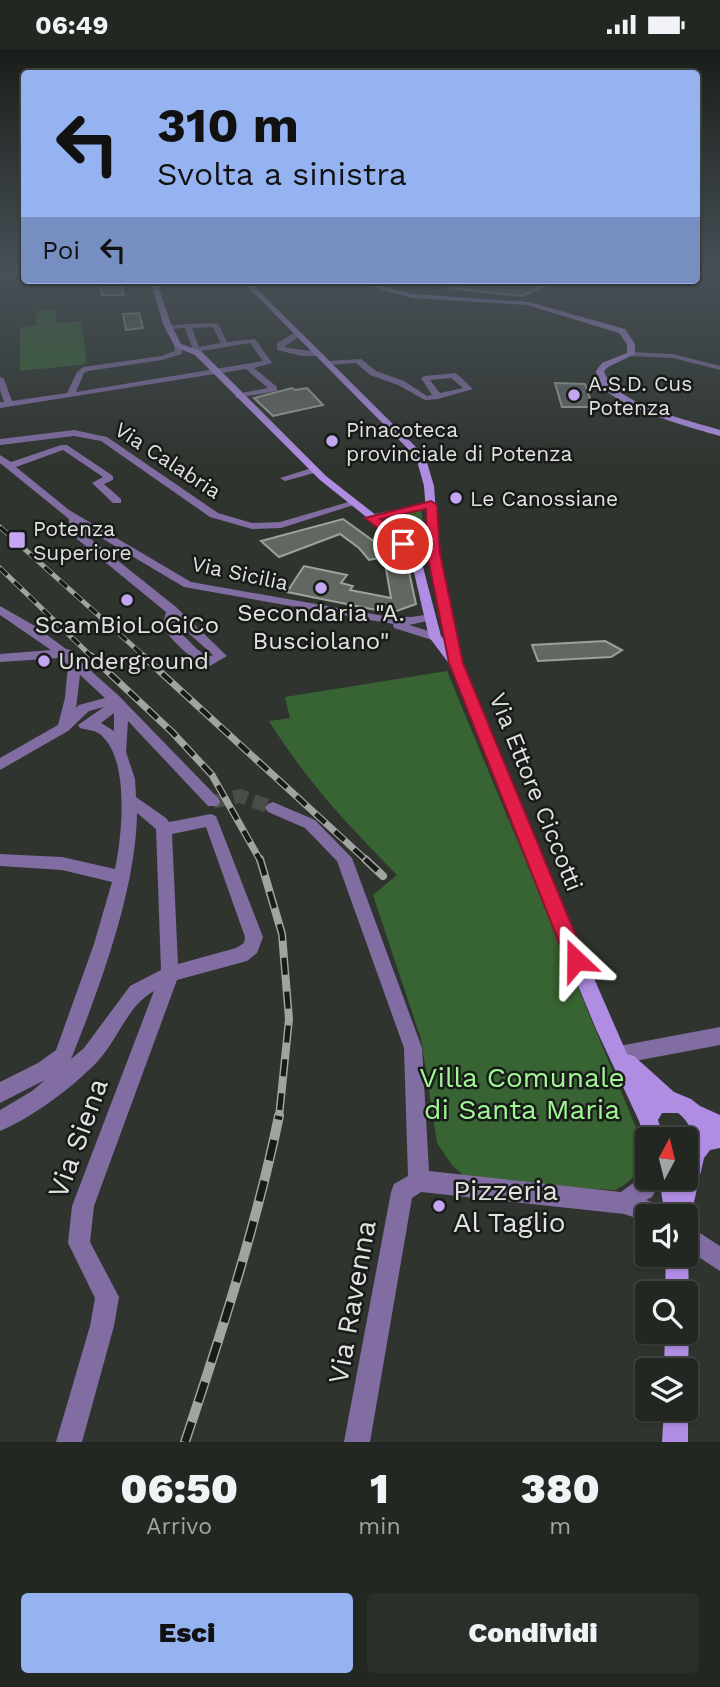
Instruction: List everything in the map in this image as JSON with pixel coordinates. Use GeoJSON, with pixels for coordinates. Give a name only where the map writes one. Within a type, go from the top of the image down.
{"type":"FeatureCollection","features":[{"type":"Feature","properties":{"kind":"main road"},"geometry":{"type":"LineString","coordinates":[[173,335],[178,345],[198,351],[214,372],[352,503],[370,518],[424,551]]}},
{"type":"Feature","properties":{"kind":"main road","name":"Via Ettore Ciccotti"},"geometry":{"type":"LineString","coordinates":[[300,335],[413,446],[427,478],[434,536],[424,551],[428,617],[435,638],[456,663]]}},
{"type":"Feature","properties":{"kind":"main road"},"geometry":{"type":"LineString","coordinates":[[625,335],[631,344],[631,354],[605,365],[600,371],[603,385],[614,394],[720,433]]}},
{"type":"Feature","properties":{"kind":"main road","name":"Via Ettore Ciccotti"},"geometry":{"type":"LineString","coordinates":[[424,551],[456,663],[533,857],[650,1127]]}},
{"type":"Feature","properties":{"kind":"main road","name":"Via Ettore Ciccotti"},"geometry":{"type":"LineString","coordinates":[[619,1055],[669,1101],[678,1103],[720,1126]]}},
{"type":"Feature","properties":{"kind":"main road","name":"Via Ettore Ciccotti"},"geometry":{"type":"LineString","coordinates":[[651,1127],[655,1106],[669,1101]]}},
{"type":"Feature","properties":{"kind":"main road"},"geometry":{"type":"LineString","coordinates":[[682,1204],[704,1132],[695,1114]]}},
{"type":"Feature","properties":{"kind":"main road"},"geometry":{"type":"LineString","coordinates":[[675,1442],[676,1421]]}},
{"type":"Feature","properties":{"kind":"street"},"geometry":{"type":"LineString","coordinates":[[0,379],[5,405],[268,363],[252,341],[198,351],[192,335]]}},
{"type":"Feature","properties":{"kind":"street"},"geometry":{"type":"LineString","coordinates":[[220,335],[225,345]]}},
{"type":"Feature","properties":{"kind":"street"},"geometry":{"type":"LineString","coordinates":[[297,335],[280,345],[280,348],[320,354]]}},
{"type":"Feature","properties":{"kind":"street"},"geometry":{"type":"LineString","coordinates":[[66,396],[81,372],[86,369],[162,358],[177,353],[178,345]]}},
{"type":"Feature","properties":{"kind":"street"},"geometry":{"type":"LineString","coordinates":[[631,354],[691,359],[720,368]]}},
{"type":"Feature","properties":{"kind":"street"},"geometry":{"type":"LineString","coordinates":[[162,358],[177,378]]}},
{"type":"Feature","properties":{"kind":"street"},"geometry":{"type":"LineString","coordinates":[[329,363],[358,361],[373,373],[401,383],[421,396],[438,397],[469,389],[453,375],[425,378],[438,397]]}},
{"type":"Feature","properties":{"kind":"street"},"geometry":{"type":"LineString","coordinates":[[239,396],[274,389],[247,366]]}},
{"type":"Feature","properties":{"kind":"street","name":"Via Calabria"},"geometry":{"type":"LineString","coordinates":[[0,442],[74,433],[104,439],[214,515],[252,526],[281,525],[352,503]]}},
{"type":"Feature","properties":{"kind":"street"},"geometry":{"type":"LineString","coordinates":[[10,465],[64,447],[110,478],[97,483],[117,501]]}},
{"type":"Feature","properties":{"kind":"street","name":"Via Sicilia"},"geometry":{"type":"LineString","coordinates":[[0,457],[65,512],[188,585],[384,620]]}},
{"type":"Feature","properties":{"kind":"street"},"geometry":{"type":"LineString","coordinates":[[285,478],[315,470]]}},
{"type":"Feature","properties":{"kind":"street"},"geometry":{"type":"LineString","coordinates":[[370,518],[431,505]]}},
{"type":"Feature","properties":{"kind":"street"},"geometry":{"type":"LineString","coordinates":[[65,512],[83,530],[81,537],[172,610]]}},
{"type":"Feature","properties":{"kind":"street"},"geometry":{"type":"LineString","coordinates":[[0,610],[32,628],[71,657],[213,802]]}},
{"type":"Feature","properties":{"kind":"street"},"geometry":{"type":"LineString","coordinates":[[384,620],[411,621],[428,617]]}},
{"type":"Feature","properties":{"kind":"street"},"geometry":{"type":"LineString","coordinates":[[384,620],[435,638]]}},
{"type":"Feature","properties":{"kind":"street"},"geometry":{"type":"LineString","coordinates":[[0,658],[71,657]]}},
{"type":"Feature","properties":{"kind":"street"},"geometry":{"type":"LineString","coordinates":[[63,728],[72,698],[71,657]]}},
{"type":"Feature","properties":{"kind":"street"},"geometry":{"type":"LineString","coordinates":[[0,765],[63,728],[91,704],[117,704]]}},
{"type":"Feature","properties":{"kind":"street"},"geometry":{"type":"LineString","coordinates":[[85,725],[98,719],[117,704]]}},
{"type":"Feature","properties":{"kind":"street"},"geometry":{"type":"LineString","coordinates":[[117,704],[120,752]]}},
{"type":"Feature","properties":{"kind":"street"},"geometry":{"type":"LineString","coordinates":[[0,1093],[46,1070],[63,1056],[121,878],[130,823],[130,800],[127,773],[120,752],[108,730],[100,726],[63,728]]}},
{"type":"Feature","properties":{"kind":"street"},"geometry":{"type":"LineString","coordinates":[[0,1121],[39,1098],[91,1055],[136,992],[170,974],[242,955],[251,948],[254,937],[211,820],[164,829],[161,822],[130,800]]}},
{"type":"Feature","properties":{"kind":"street"},"geometry":{"type":"LineString","coordinates":[[273,809],[310,824],[344,859],[413,1048],[419,1181],[624,1203],[635,1207]]}},
{"type":"Feature","properties":{"kind":"street","name":"Via Siena"},"geometry":{"type":"LineString","coordinates":[[69,1442],[102,1326],[107,1297],[79,1243],[83,1206],[170,974],[164,829]]}},
{"type":"Feature","properties":{"kind":"street"},"geometry":{"type":"LineString","coordinates":[[0,860],[35,860],[104,871],[121,878]]}},
{"type":"Feature","properties":{"kind":"street"},"geometry":{"type":"LineString","coordinates":[[619,1055],[720,1036]]}},
{"type":"Feature","properties":{"kind":"street","name":"Via Ravenna"},"geometry":{"type":"LineString","coordinates":[[357,1442],[402,1192],[419,1181]]}},
{"type":"Feature","properties":{"kind":"street"},"geometry":{"type":"LineString","coordinates":[[624,1203],[643,1190]]}},
{"type":"Feature","properties":{"kind":"street"},"geometry":{"type":"LineString","coordinates":[[698,1244],[720,1260]]}},
{"type":"Feature","properties":{"kind":"green space"},"geometry":{"type":"Polygon","coordinates":[[[20,335],[83,335],[87,364],[20,371],[20,335]]]}},
{"type":"Feature","properties":{"kind":"green space"},"geometry":{"type":"Polygon","coordinates":[[[421,509],[426,539],[422,541],[412,540],[384,518],[421,509]]]}},
{"type":"Feature","properties":{"kind":"green space","name":"Villa Comunale di Santa Maria"},"geometry":{"type":"Polygon","coordinates":[[[447,671],[636,1127],[635,1174],[629,1182],[615,1190],[490,1184],[463,1175],[452,1165],[437,1143],[421,1039],[373,895],[397,875],[328,802],[269,721],[290,718],[285,697],[447,671]]]}},
{"type":"Feature","properties":{"kind":"building","name":"A.S.D. Cus Potenza"},"geometry":{"type":"Polygon","coordinates":[[[555,383],[585,384],[593,407],[562,407],[555,383]]]}},
{"type":"Feature","properties":{"kind":"building"},"geometry":{"type":"Polygon","coordinates":[[[292,388],[307,388],[323,405],[273,416],[254,398],[292,388]]]}},
{"type":"Feature","properties":{"kind":"building"},"geometry":{"type":"Polygon","coordinates":[[[343,519],[379,545],[401,567],[408,567],[416,604],[391,613],[287,592],[304,566],[347,575],[341,583],[353,586],[350,590],[391,598],[384,557],[369,560],[359,548],[340,534],[279,557],[261,541],[343,519]]]}},
{"type":"Feature","properties":{"kind":"building"},"geometry":{"type":"Polygon","coordinates":[[[605,641],[622,650],[611,657],[538,661],[532,645],[605,641]]]}},
{"type":"Feature","properties":{"kind":"tunnel"},"geometry":{"type":"LineString","coordinates":[[213,802],[240,796],[273,808]]}},
{"type":"Feature","properties":{"kind":"railway"},"geometry":{"type":"LineString","coordinates":[[0,527],[145,657]]}},
{"type":"Feature","properties":{"kind":"railway"},"geometry":{"type":"LineString","coordinates":[[0,568],[92,657]]}},
{"type":"Feature","properties":{"kind":"railway"},"geometry":{"type":"LineString","coordinates":[[91,656],[172,732],[212,775],[260,860]]}},
{"type":"Feature","properties":{"kind":"railway"},"geometry":{"type":"LineString","coordinates":[[143,656],[366,860]]}},
{"type":"Feature","properties":{"kind":"railway"},"geometry":{"type":"LineString","coordinates":[[260,859],[282,934],[289,1019],[279,1117]]}},
{"type":"Feature","properties":{"kind":"railway"},"geometry":{"type":"LineString","coordinates":[[365,859],[383,876]]}},
{"type":"Feature","properties":{"kind":"railway"},"geometry":{"type":"LineString","coordinates":[[185,1442],[249,1239],[279,1116]]}},
{"type":"Feature","properties":{"kind":"place","name":"A.S.D. Cus Potenza"},"geometry":{"type":"Point","coordinates":[574,395]}},
{"type":"Feature","properties":{"kind":"place","name":"Pinacoteca provinciale di Potenza"},"geometry":{"type":"Point","coordinates":[332,441]}},
{"type":"Feature","properties":{"kind":"place","name":"Le Canossiane"},"geometry":{"type":"Point","coordinates":[456,498]}},
{"type":"Feature","properties":{"kind":"place","name":"Potenza Superiore"},"geometry":{"type":"Point","coordinates":[17,540]}},
{"type":"Feature","properties":{"kind":"place","name":"Secondaria \"A. Busciolano\""},"geometry":{"type":"Point","coordinates":[321,588]}},
{"type":"Feature","properties":{"kind":"place","name":"ScamBioLoGiCo"},"geometry":{"type":"Point","coordinates":[127,600]}},
{"type":"Feature","properties":{"kind":"place","name":"Underground"},"geometry":{"type":"Point","coordinates":[44,661]}},
{"type":"Feature","properties":{"kind":"place","name":"Pizzeria Al Taglio"},"geometry":{"type":"Point","coordinates":[439,1206]}},
{"type":"Feature","properties":{"kind":"route"},"geometry":{"type":"LineString","coordinates":[[403,544],[370,518],[431,505],[434,523],[433,553],[456,663],[576,960]]}}]}
